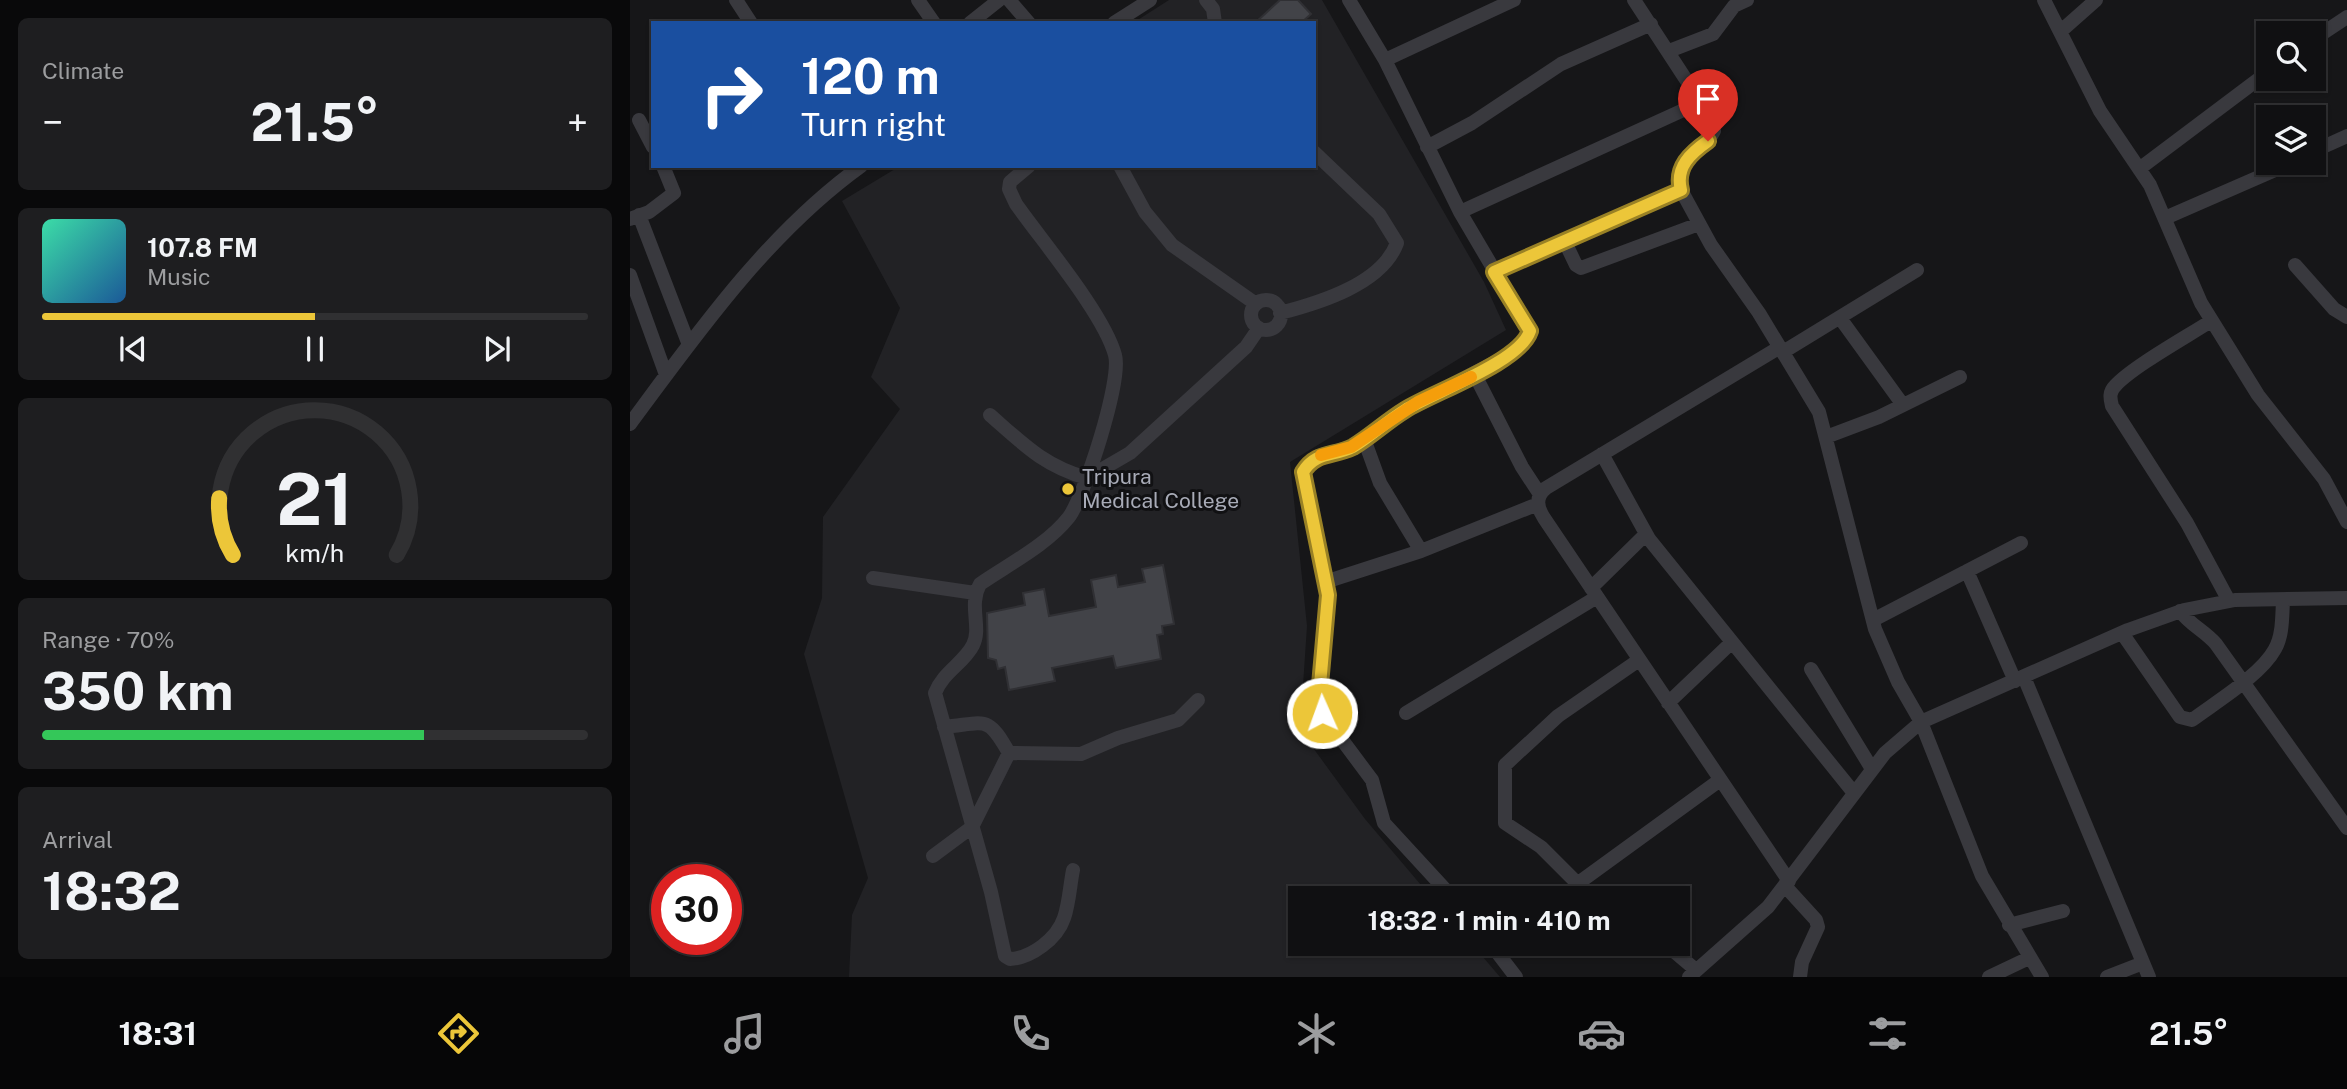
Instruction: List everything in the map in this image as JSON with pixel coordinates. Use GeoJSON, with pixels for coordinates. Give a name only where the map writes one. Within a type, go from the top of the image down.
{"type":"FeatureCollection","features":[{"type":"Feature","properties":{"kind":"street"},"geometry":{"type":"LineString","coordinates":[[736,0],[750,21]]}},
{"type":"Feature","properties":{"kind":"street"},"geometry":{"type":"LineString","coordinates":[[918,0],[933,21]]}},
{"type":"Feature","properties":{"kind":"street"},"geometry":{"type":"LineString","coordinates":[[973,21],[999,0]]}},
{"type":"Feature","properties":{"kind":"street"},"geometry":{"type":"LineString","coordinates":[[1009,0],[1027,21]]}},
{"type":"Feature","properties":{"kind":"street"},"geometry":{"type":"LineString","coordinates":[[1117,21],[1150,0]]}},
{"type":"Feature","properties":{"kind":"street"},"geometry":{"type":"LineString","coordinates":[[1206,0],[1213,9],[1215,21]]}},
{"type":"Feature","properties":{"kind":"street"},"geometry":{"type":"LineString","coordinates":[[1349,0],[1385,60],[1460,212],[1530,331],[1523,345],[1475,374],[1418,402],[1351,447],[1318,456],[1303,472],[1328,595],[1320,685],[1322,713],[1372,780],[1384,823],[1443,886]]}},
{"type":"Feature","properties":{"kind":"street"},"geometry":{"type":"LineString","coordinates":[[1385,60],[1514,0]]}},
{"type":"Feature","properties":{"kind":"street"},"geometry":{"type":"LineString","coordinates":[[1634,0],[1711,118],[1714,131],[1708,141],[1684,162],[1678,180],[1681,190],[1699,223],[1814,402],[1826,438],[1873,620],[1898,682],[1921,722],[1982,876],[2009,926],[2042,977]]}},
{"type":"Feature","properties":{"kind":"street"},"geometry":{"type":"LineString","coordinates":[[1669,51],[1713,34],[1729,11],[1747,0]]}},
{"type":"Feature","properties":{"kind":"street"},"geometry":{"type":"LineString","coordinates":[[2044,0],[2100,111],[2139,169],[2165,218],[2211,321],[2258,395],[2324,479],[2347,522]]}},
{"type":"Feature","properties":{"kind":"street"},"geometry":{"type":"LineString","coordinates":[[2061,31],[2096,0]]}},
{"type":"Feature","properties":{"kind":"street"},"geometry":{"type":"LineString","coordinates":[[2326,30],[2347,17]]}},
{"type":"Feature","properties":{"kind":"street"},"geometry":{"type":"LineString","coordinates":[[1427,147],[1472,123],[1561,64],[1651,24]]}},
{"type":"Feature","properties":{"kind":"street"},"geometry":{"type":"LineString","coordinates":[[2139,169],[2256,81]]}},
{"type":"Feature","properties":{"kind":"street"},"geometry":{"type":"LineString","coordinates":[[1460,212],[1701,102]]}},
{"type":"Feature","properties":{"kind":"street"},"geometry":{"type":"LineString","coordinates":[[639,120],[651,143]]}},
{"type":"Feature","properties":{"kind":"street"},"geometry":{"type":"LineString","coordinates":[[2326,146],[2347,136]]}},
{"type":"Feature","properties":{"kind":"street"},"geometry":{"type":"LineString","coordinates":[[1280,313],[1315,304],[1359,284],[1394,253],[1397,243],[1380,214],[1316,154]]}},
{"type":"Feature","properties":{"kind":"street"},"geometry":{"type":"LineString","coordinates":[[664,168],[674,193],[668,200],[635,217],[689,345]]}},
{"type":"Feature","properties":{"kind":"street"},"geometry":{"type":"LineString","coordinates":[[1027,168],[1010,182],[1016,204],[1085,301],[1115,354],[1114,389],[1087,478],[1069,517],[1052,534],[980,584],[975,593],[976,636],[972,647],[940,680],[935,692],[1005,956],[1010,959],[1028,956],[1055,932],[1064,919],[1073,870]]}},
{"type":"Feature","properties":{"kind":"street"},"geometry":{"type":"LineString","coordinates":[[1121,168],[1145,212],[1172,244],[1256,304]]}},
{"type":"Feature","properties":{"kind":"street"},"geometry":{"type":"LineString","coordinates":[[630,424],[689,345],[808,209],[852,169]]}},
{"type":"Feature","properties":{"kind":"street"},"geometry":{"type":"LineString","coordinates":[[2165,218],[2264,175]]}},
{"type":"Feature","properties":{"kind":"street"},"geometry":{"type":"LineString","coordinates":[[1494,272],[1681,190]]}},
{"type":"Feature","properties":{"kind":"street"},"geometry":{"type":"LineString","coordinates":[[1565,242],[1576,265],[1581,268],[1699,223]]}},
{"type":"Feature","properties":{"kind":"street"},"geometry":{"type":"LineString","coordinates":[[2295,265],[2334,309],[2347,317]]}},
{"type":"Feature","properties":{"kind":"street"},"geometry":{"type":"LineString","coordinates":[[1325,582],[1421,551],[1539,499],[1602,454],[1840,318],[1917,270]]}},
{"type":"Feature","properties":{"kind":"street"},"geometry":{"type":"LineString","coordinates":[[630,275],[666,375]]}},
{"type":"Feature","properties":{"kind":"street"},"geometry":{"type":"LineString","coordinates":[[1256,304],[1269,300],[1278,305],[1280,313],[1276,326],[1259,328]]}},
{"type":"Feature","properties":{"kind":"street"},"geometry":{"type":"LineString","coordinates":[[1256,304],[1252,317],[1259,328]]}},
{"type":"Feature","properties":{"kind":"street"},"geometry":{"type":"LineString","coordinates":[[1840,318],[1903,405]]}},
{"type":"Feature","properties":{"kind":"street"},"geometry":{"type":"LineString","coordinates":[[2211,321],[2131,374],[2115,386],[2109,395],[2112,406],[2187,523],[2229,601]]}},
{"type":"Feature","properties":{"kind":"street"},"geometry":{"type":"LineString","coordinates":[[990,415],[1042,461],[1087,478],[1130,453],[1245,347],[1259,328]]}},
{"type":"Feature","properties":{"kind":"street"},"geometry":{"type":"LineString","coordinates":[[1475,374],[1539,499],[1544,518],[1787,884],[1816,920],[1818,927],[1802,962],[1800,977]]}},
{"type":"Feature","properties":{"kind":"street"},"geometry":{"type":"LineString","coordinates":[[1826,438],[1960,377]]}},
{"type":"Feature","properties":{"kind":"street"},"geometry":{"type":"LineString","coordinates":[[1364,439],[1380,483],[1421,551]]}},
{"type":"Feature","properties":{"kind":"street"},"geometry":{"type":"LineString","coordinates":[[1602,454],[1646,534],[1853,793]]}},
{"type":"Feature","properties":{"kind":"street"},"geometry":{"type":"LineString","coordinates":[[1406,713],[1594,593],[1646,534]]}},
{"type":"Feature","properties":{"kind":"street"},"geometry":{"type":"LineString","coordinates":[[1873,620],[2021,543]]}},
{"type":"Feature","properties":{"kind":"street"},"geometry":{"type":"LineString","coordinates":[[1966,571],[2020,679],[2149,977]]}},
{"type":"Feature","properties":{"kind":"street"},"geometry":{"type":"LineString","coordinates":[[873,578],[975,593]]}},
{"type":"Feature","properties":{"kind":"street"},"geometry":{"type":"LineString","coordinates":[[1677,956],[1693,973],[1768,907],[1872,769],[1900,737],[1921,722],[2122,632],[2179,611],[2229,601],[2347,598]]}},
{"type":"Feature","properties":{"kind":"street"},"geometry":{"type":"LineString","coordinates":[[2122,632],[2184,721],[2192,720],[2242,682],[2275,650],[2280,637],[2283,601]]}},
{"type":"Feature","properties":{"kind":"street"},"geometry":{"type":"LineString","coordinates":[[2179,611],[2189,623],[2207,634],[2347,828]]}},
{"type":"Feature","properties":{"kind":"street"},"geometry":{"type":"LineString","coordinates":[[1668,702],[1731,643]]}},
{"type":"Feature","properties":{"kind":"street"},"geometry":{"type":"LineString","coordinates":[[1639,660],[1558,716],[1505,765],[1505,823],[1541,848],[1577,884],[1720,780]]}},
{"type":"Feature","properties":{"kind":"street"},"geometry":{"type":"LineString","coordinates":[[1811,669],[1872,769]]}},
{"type":"Feature","properties":{"kind":"street"},"geometry":{"type":"LineString","coordinates":[[1009,753],[1081,754],[1118,738],[1178,720],[1198,700]]}},
{"type":"Feature","properties":{"kind":"street"},"geometry":{"type":"LineString","coordinates":[[944,727],[986,723],[995,728],[1009,753]]}},
{"type":"Feature","properties":{"kind":"street"},"geometry":{"type":"LineString","coordinates":[[933,856],[972,827],[1009,753]]}},
{"type":"Feature","properties":{"kind":"street"},"geometry":{"type":"LineString","coordinates":[[2009,926],[2063,911]]}},
{"type":"Feature","properties":{"kind":"street"},"geometry":{"type":"LineString","coordinates":[[1500,956],[1517,977]]}},
{"type":"Feature","properties":{"kind":"street"},"geometry":{"type":"LineString","coordinates":[[1990,977],[2029,958]]}},
{"type":"Feature","properties":{"kind":"street"},"geometry":{"type":"LineString","coordinates":[[2107,977],[2143,963]]}},
{"type":"Feature","properties":{"kind":"shaded area","name":"Tripura Medical College"},"geometry":{"type":"Polygon","coordinates":[[[1169,0],[1322,0],[1484,282],[1506,330],[1290,462],[1307,626],[1300,730],[1365,819],[1422,886],[1288,886],[1288,956],[1482,956],[1500,977],[849,977],[852,915],[868,878],[804,654],[822,598],[823,517],[900,409],[871,377],[900,308],[842,201],[897,168],[1316,168],[1316,21],[1136,21],[1169,0]]]}},
{"type":"Feature","properties":{"kind":"building"},"geometry":{"type":"Polygon","coordinates":[[[1280,0],[1298,0],[1311,14],[1303,21],[1257,21],[1280,0]]]}},
{"type":"Feature","properties":{"kind":"building"},"geometry":{"type":"Polygon","coordinates":[[[1163,565],[1174,624],[1162,626],[1163,634],[1157,635],[1161,659],[1116,668],[1113,656],[1052,668],[1055,681],[1009,690],[1005,667],[998,669],[996,660],[988,658],[987,613],[1025,605],[1023,593],[1044,589],[1049,616],[1096,607],[1091,580],[1116,575],[1118,587],[1145,582],[1142,569],[1163,565]]]}},
{"type":"Feature","properties":{"kind":"slow traffic"},"geometry":{"type":"LineString","coordinates":[[1321,455],[1351,447],[1418,402],[1471,377]]}},
{"type":"Feature","properties":{"kind":"place","name":"Tripura Medical College"},"geometry":{"type":"Point","coordinates":[1068,489]}},
{"type":"Feature","properties":{"kind":"route"},"geometry":{"type":"LineString","coordinates":[[1322,713],[1320,685],[1328,595],[1303,472],[1309,463],[1318,456],[1351,447],[1418,402],[1450,388],[1523,345],[1530,331],[1494,272],[1586,234],[1681,190],[1678,180],[1684,162],[1708,141]]}}]}
